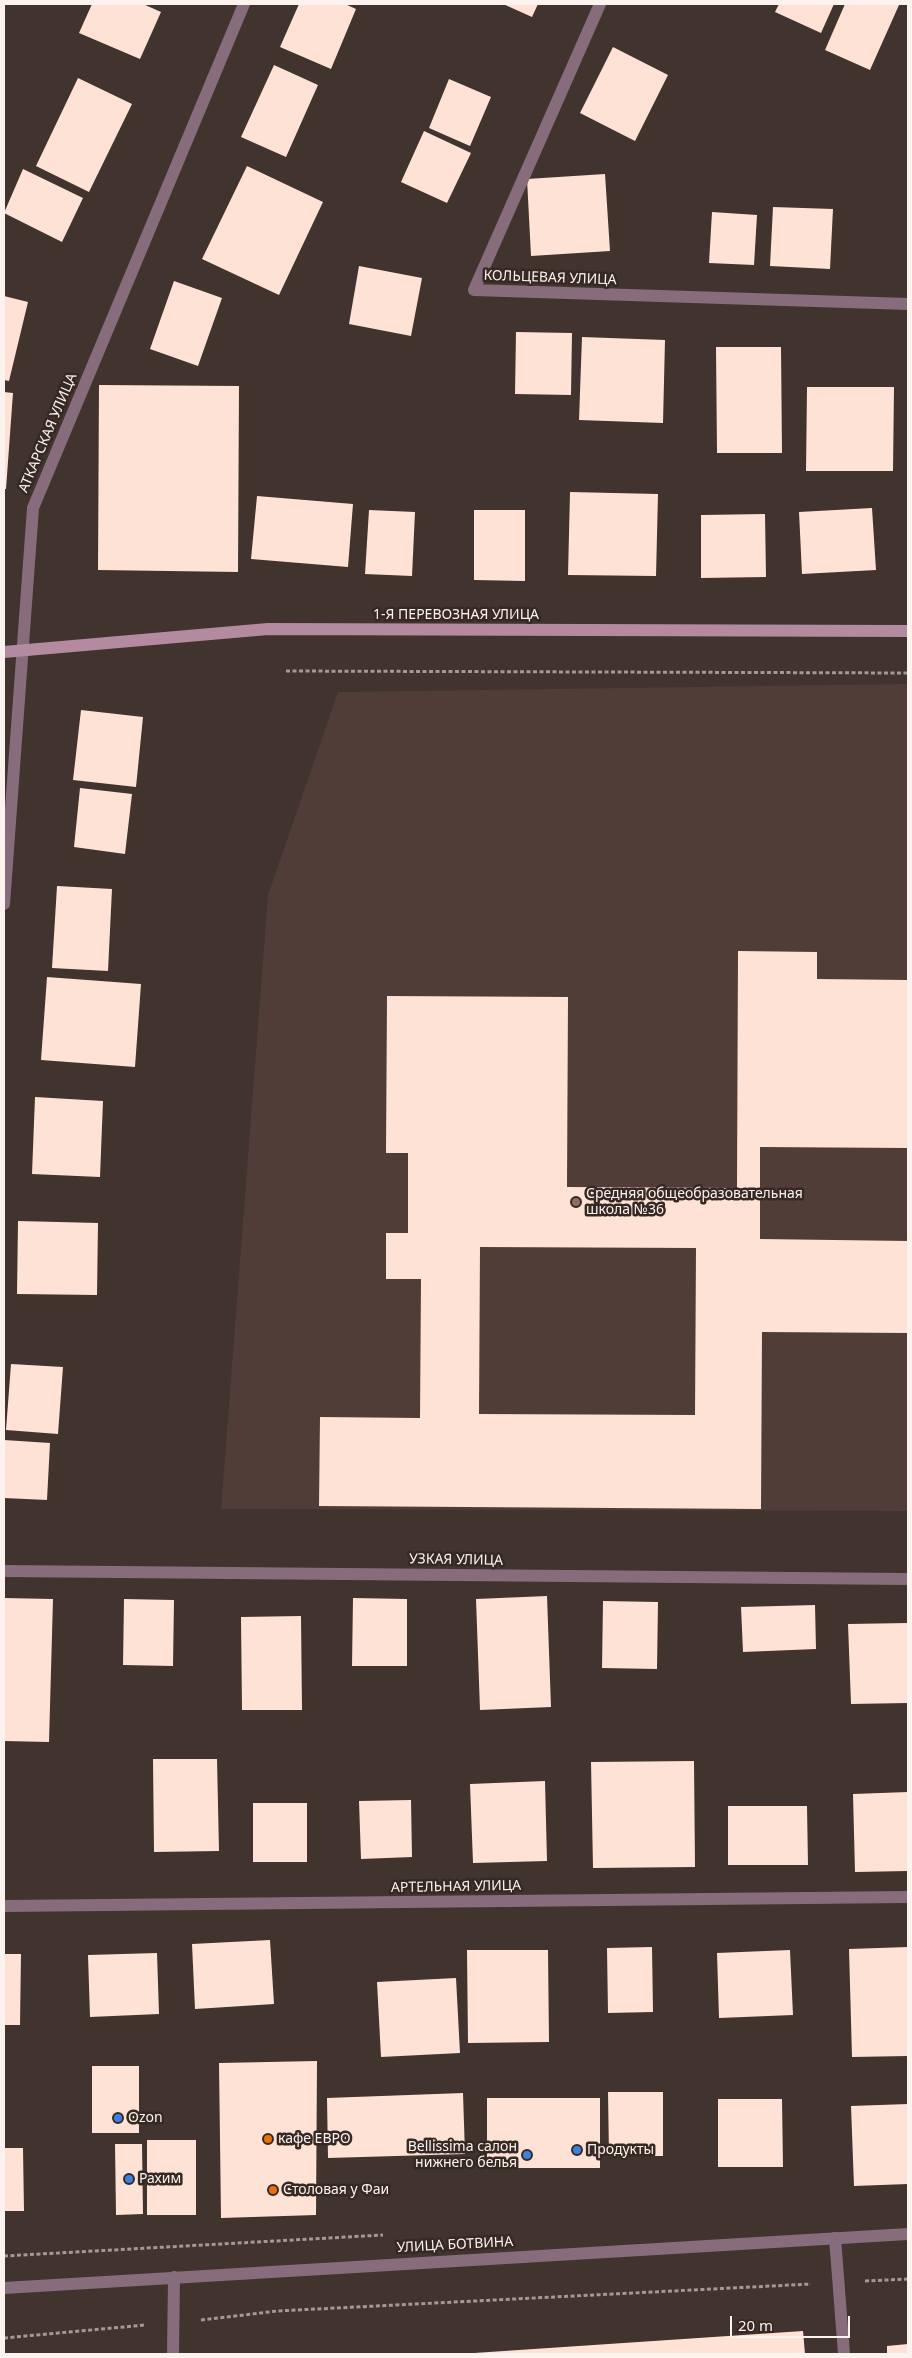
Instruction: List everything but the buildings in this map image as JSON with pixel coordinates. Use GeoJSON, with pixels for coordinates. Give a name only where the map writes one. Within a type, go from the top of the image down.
{"type":"FeatureCollection","features":[{"type":"Feature","properties":{"kind":"main road","name":"1-Я ПЕРЕВОЗНАЯ УЛИЦА"},"geometry":{"type":"LineString","coordinates":[[4,652],[268,629],[908,631]]}},
{"type":"Feature","properties":{"kind":"street","name":"АТКАРСКАЯ УЛИЦА"},"geometry":{"type":"LineString","coordinates":[[4,904],[33,508],[244,4]]}},
{"type":"Feature","properties":{"kind":"street","name":"КОЛЬЦЕВАЯ УЛИЦА"},"geometry":{"type":"LineString","coordinates":[[600,4],[474,290],[908,304]]}},
{"type":"Feature","properties":{"kind":"street","name":"УЗКАЯ УЛИЦА"},"geometry":{"type":"LineString","coordinates":[[4,1571],[908,1580]]}},
{"type":"Feature","properties":{"kind":"street","name":"АРТЕЛЬНАЯ УЛИЦА"},"geometry":{"type":"LineString","coordinates":[[4,1906],[908,1897]]}},
{"type":"Feature","properties":{"kind":"street","name":"УЛИЦА БОТВИНА"},"geometry":{"type":"LineString","coordinates":[[4,2288],[908,2234]]}},
{"type":"Feature","properties":{"kind":"street"},"geometry":{"type":"LineString","coordinates":[[835,2238],[844,2354]]}},
{"type":"Feature","properties":{"kind":"street"},"geometry":{"type":"LineString","coordinates":[[173,2354],[174,2277]]}},
{"type":"Feature","properties":{"kind":"path"},"geometry":{"type":"LineString","coordinates":[[286,671],[908,673]]}},
{"type":"Feature","properties":{"kind":"path"},"geometry":{"type":"LineString","coordinates":[[4,2338],[277,2311],[908,2279]]}},
{"type":"Feature","properties":{"kind":"shaded area","name":"Средняя общеобразовательная школа №36"},"geometry":{"type":"Polygon","coordinates":[[[908,684],[908,1511],[221,1509],[268,895],[338,692],[908,684]]]}},
{"type":"Feature","properties":{"kind":"place","name":"Средняя общеобразовательная школа №36"},"geometry":{"type":"Point","coordinates":[576,1202]}},
{"type":"Feature","properties":{"kind":"place","name":"Ozon"},"geometry":{"type":"Point","coordinates":[118,2118]}},
{"type":"Feature","properties":{"kind":"place","name":"кафе ЕВРО"},"geometry":{"type":"Point","coordinates":[268,2139]}},
{"type":"Feature","properties":{"kind":"place","name":"Продукты"},"geometry":{"type":"Point","coordinates":[577,2150]}},
{"type":"Feature","properties":{"kind":"place","name":"Bellissima салон нижнего белья"},"geometry":{"type":"Point","coordinates":[527,2155]}},
{"type":"Feature","properties":{"kind":"place","name":"Рахим"},"geometry":{"type":"Point","coordinates":[129,2179]}},
{"type":"Feature","properties":{"kind":"place","name":"Столовая у Фаи"},"geometry":{"type":"Point","coordinates":[273,2190]}}]}
